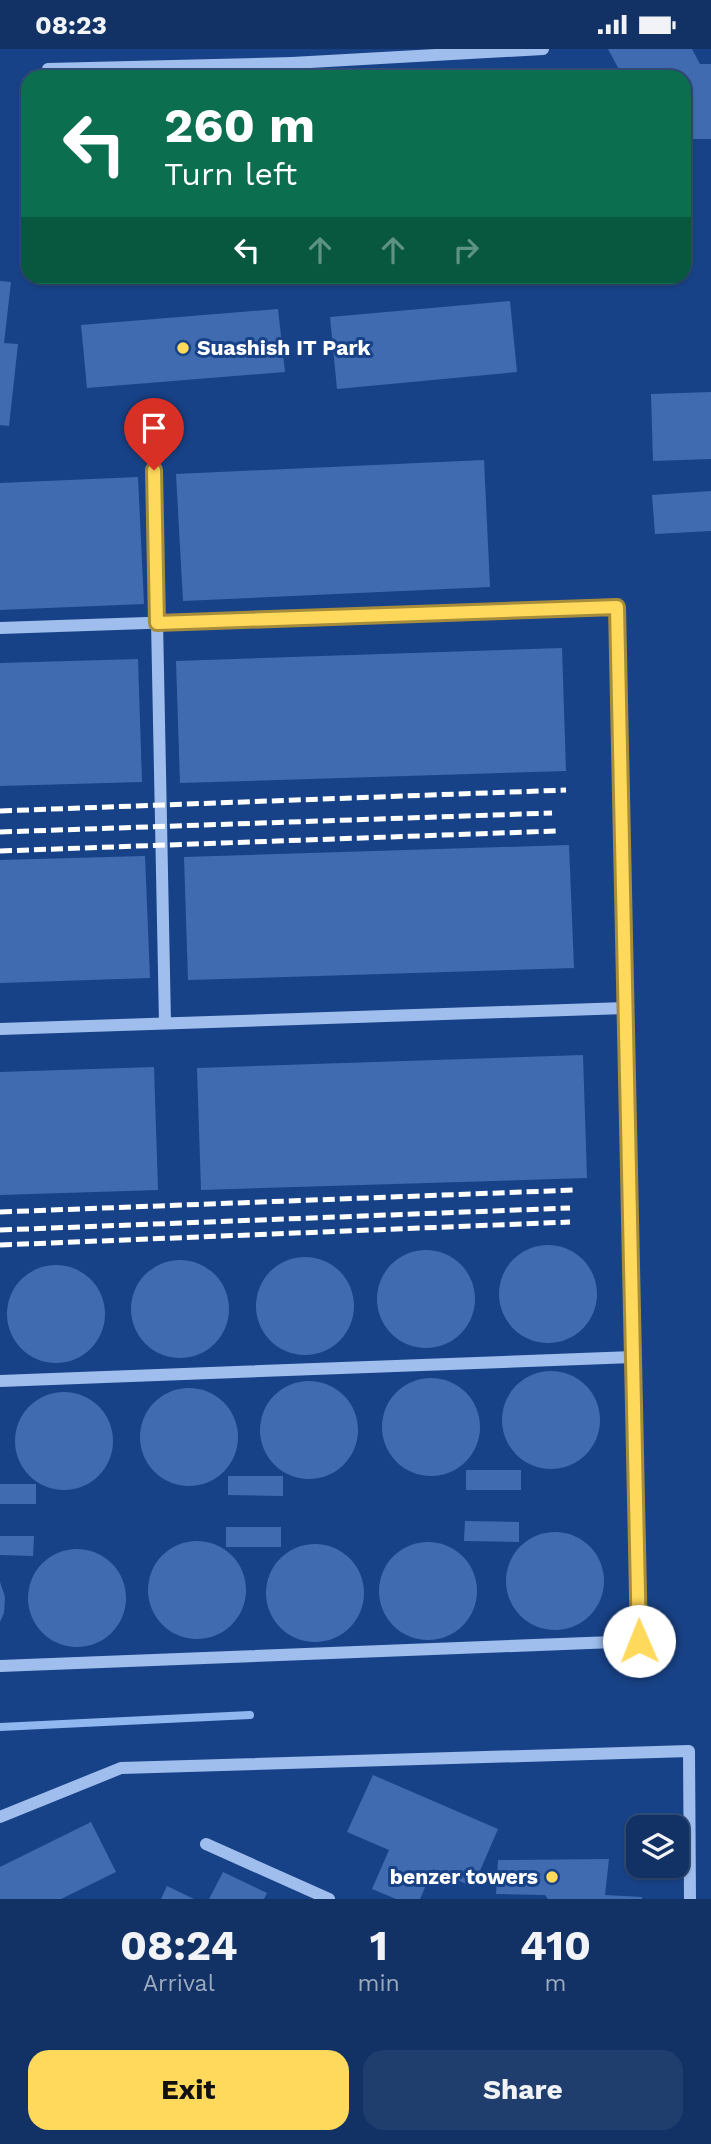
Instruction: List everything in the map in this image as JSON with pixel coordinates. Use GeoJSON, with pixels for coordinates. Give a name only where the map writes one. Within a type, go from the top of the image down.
{"type":"FeatureCollection","features":[{"type":"Feature","properties":{"kind":"street"},"geometry":{"type":"LineString","coordinates":[[48,69],[292,63],[543,49]]}},
{"type":"Feature","properties":{"kind":"street"},"geometry":{"type":"LineString","coordinates":[[292,63],[292,70]]}},
{"type":"Feature","properties":{"kind":"street"},"geometry":{"type":"LineString","coordinates":[[154,470],[165,1023]]}},
{"type":"Feature","properties":{"kind":"street"},"geometry":{"type":"LineString","coordinates":[[0,628],[617,607],[639,1641],[0,1666]]}},
{"type":"Feature","properties":{"kind":"street"},"geometry":{"type":"LineString","coordinates":[[0,1029],[625,1008]]}},
{"type":"Feature","properties":{"kind":"street"},"geometry":{"type":"LineString","coordinates":[[0,1381],[633,1357]]}},
{"type":"Feature","properties":{"kind":"street"},"geometry":{"type":"LineString","coordinates":[[0,1817],[121,1768],[689,1751],[690,1899]]}},
{"type":"Feature","properties":{"kind":"street"},"geometry":{"type":"LineString","coordinates":[[206,1845],[329,1899]]}},
{"type":"Feature","properties":{"kind":"building"},"geometry":{"type":"Polygon","coordinates":[[[608,49],[692,49],[700,64],[711,64],[711,139],[691,139],[691,70],[619,70],[608,49]]]}},
{"type":"Feature","properties":{"kind":"building"},"geometry":{"type":"Polygon","coordinates":[[[0,281],[11,282],[4,343],[18,344],[9,426],[0,425],[0,281]]]}},
{"type":"Feature","properties":{"kind":"building"},"geometry":{"type":"Polygon","coordinates":[[[510,301],[517,372],[337,389],[330,317],[510,301]]]}},
{"type":"Feature","properties":{"kind":"building","name":"Suashish IT Park"},"geometry":{"type":"Polygon","coordinates":[[[278,309],[285,372],[87,388],[81,325],[278,309]]]}},
{"type":"Feature","properties":{"kind":"building"},"geometry":{"type":"Polygon","coordinates":[[[711,392],[711,459],[653,461],[651,394],[711,392]]]}},
{"type":"Feature","properties":{"kind":"building"},"geometry":{"type":"Polygon","coordinates":[[[484,460],[490,587],[183,601],[176,474],[484,460]]]}},
{"type":"Feature","properties":{"kind":"building"},"geometry":{"type":"Polygon","coordinates":[[[138,477],[144,604],[0,610],[0,483],[138,477]]]}},
{"type":"Feature","properties":{"kind":"building"},"geometry":{"type":"Polygon","coordinates":[[[711,491],[711,531],[655,534],[652,495],[711,491]]]}},
{"type":"Feature","properties":{"kind":"building"},"geometry":{"type":"Polygon","coordinates":[[[562,648],[566,771],[180,783],[176,661],[562,648]]]}},
{"type":"Feature","properties":{"kind":"building"},"geometry":{"type":"Polygon","coordinates":[[[138,659],[142,782],[0,786],[0,663],[138,659]]]}},
{"type":"Feature","properties":{"kind":"building"},"geometry":{"type":"Polygon","coordinates":[[[569,845],[574,968],[188,980],[184,857],[569,845]]]}},
{"type":"Feature","properties":{"kind":"building"},"geometry":{"type":"Polygon","coordinates":[[[145,856],[150,978],[0,983],[0,860],[145,856]]]}},
{"type":"Feature","properties":{"kind":"building"},"geometry":{"type":"Polygon","coordinates":[[[583,1055],[587,1178],[201,1190],[197,1068],[583,1055]]]}},
{"type":"Feature","properties":{"kind":"building"},"geometry":{"type":"Polygon","coordinates":[[[154,1067],[158,1190],[0,1195],[0,1072],[154,1067]]]}},
{"type":"Feature","properties":{"kind":"building"},"geometry":{"type":"Polygon","coordinates":[[[548,1245],[567,1248],[583,1259],[594,1275],[597,1294],[594,1313],[583,1329],[567,1340],[548,1343],[529,1340],[513,1329],[502,1313],[499,1294],[502,1275],[513,1259],[529,1248],[548,1245]]]}},
{"type":"Feature","properties":{"kind":"building"},"geometry":{"type":"Polygon","coordinates":[[[426,1250],[445,1253],[461,1264],[472,1280],[475,1299],[472,1318],[461,1334],[445,1345],[426,1348],[407,1345],[391,1334],[380,1318],[377,1299],[380,1280],[391,1264],[407,1253],[426,1250]]]}},
{"type":"Feature","properties":{"kind":"building"},"geometry":{"type":"Polygon","coordinates":[[[305,1257],[324,1260],[340,1271],[351,1287],[354,1306],[351,1325],[340,1341],[324,1352],[305,1355],[286,1352],[270,1341],[259,1325],[256,1306],[259,1287],[270,1271],[286,1260],[305,1257]]]}},
{"type":"Feature","properties":{"kind":"building"},"geometry":{"type":"Polygon","coordinates":[[[180,1260],[199,1263],[215,1274],[226,1290],[229,1309],[226,1328],[215,1344],[199,1355],[180,1358],[161,1355],[145,1344],[134,1328],[131,1309],[134,1290],[145,1274],[161,1263],[180,1260]]]}},
{"type":"Feature","properties":{"kind":"building"},"geometry":{"type":"Polygon","coordinates":[[[56,1265],[75,1268],[91,1279],[102,1295],[105,1314],[102,1333],[91,1349],[75,1360],[56,1363],[37,1360],[21,1349],[10,1333],[7,1314],[10,1295],[21,1279],[37,1268],[56,1265]]]}},
{"type":"Feature","properties":{"kind":"building"},"geometry":{"type":"Polygon","coordinates":[[[551,1371],[570,1374],[586,1385],[597,1401],[600,1420],[597,1439],[586,1455],[570,1466],[551,1469],[532,1466],[516,1455],[505,1439],[502,1420],[505,1401],[516,1385],[532,1374],[551,1371]]]}},
{"type":"Feature","properties":{"kind":"building"},"geometry":{"type":"Polygon","coordinates":[[[431,1378],[450,1381],[466,1392],[477,1408],[480,1427],[477,1446],[466,1462],[450,1473],[431,1476],[412,1473],[396,1462],[385,1446],[382,1427],[385,1408],[396,1392],[412,1381],[431,1378]]]}},
{"type":"Feature","properties":{"kind":"building"},"geometry":{"type":"Polygon","coordinates":[[[309,1381],[328,1384],[344,1395],[355,1411],[358,1430],[355,1449],[344,1465],[328,1476],[309,1479],[290,1476],[274,1465],[263,1449],[260,1430],[263,1411],[274,1395],[290,1384],[309,1381]]]}},
{"type":"Feature","properties":{"kind":"building"},"geometry":{"type":"Polygon","coordinates":[[[189,1388],[208,1391],[224,1402],[235,1418],[238,1437],[235,1456],[224,1472],[208,1483],[189,1486],[170,1483],[154,1472],[143,1456],[140,1437],[143,1418],[154,1402],[170,1391],[189,1388]]]}},
{"type":"Feature","properties":{"kind":"building"},"geometry":{"type":"Polygon","coordinates":[[[64,1392],[83,1395],[99,1406],[110,1422],[113,1441],[110,1460],[99,1476],[83,1487],[64,1490],[45,1487],[29,1476],[18,1460],[15,1441],[18,1422],[29,1406],[45,1395],[64,1392]]]}},
{"type":"Feature","properties":{"kind":"building"},"geometry":{"type":"Polygon","coordinates":[[[466,1470],[521,1470],[521,1490],[466,1490],[466,1470]]]}},
{"type":"Feature","properties":{"kind":"building"},"geometry":{"type":"Polygon","coordinates":[[[228,1476],[283,1476],[283,1496],[228,1495],[228,1476]]]}},
{"type":"Feature","properties":{"kind":"building"},"geometry":{"type":"Polygon","coordinates":[[[0,1484],[36,1484],[36,1504],[0,1504],[0,1484]]]}},
{"type":"Feature","properties":{"kind":"building"},"geometry":{"type":"Polygon","coordinates":[[[465,1521],[519,1522],[519,1542],[464,1541],[465,1521]]]}},
{"type":"Feature","properties":{"kind":"building"},"geometry":{"type":"Polygon","coordinates":[[[226,1527],[281,1527],[281,1547],[226,1547],[226,1527]]]}},
{"type":"Feature","properties":{"kind":"building"},"geometry":{"type":"Polygon","coordinates":[[[555,1532],[574,1535],[590,1546],[601,1562],[604,1581],[601,1600],[590,1616],[574,1627],[555,1630],[536,1627],[520,1616],[509,1600],[506,1581],[509,1562],[520,1546],[536,1535],[555,1532]]]}},
{"type":"Feature","properties":{"kind":"building"},"geometry":{"type":"Polygon","coordinates":[[[0,1536],[34,1536],[33,1556],[0,1555],[0,1536]]]}},
{"type":"Feature","properties":{"kind":"building"},"geometry":{"type":"Polygon","coordinates":[[[197,1541],[216,1544],[232,1555],[243,1571],[246,1590],[243,1609],[232,1625],[216,1636],[197,1639],[178,1636],[162,1625],[151,1609],[148,1590],[151,1571],[162,1555],[178,1544],[197,1541]]]}},
{"type":"Feature","properties":{"kind":"building"},"geometry":{"type":"Polygon","coordinates":[[[428,1542],[447,1545],[463,1556],[474,1572],[477,1591],[474,1610],[463,1626],[447,1637],[428,1640],[409,1637],[393,1626],[382,1610],[379,1591],[382,1572],[393,1556],[409,1545],[428,1542]]]}},
{"type":"Feature","properties":{"kind":"building"},"geometry":{"type":"Polygon","coordinates":[[[315,1544],[334,1547],[350,1558],[361,1574],[364,1593],[361,1612],[350,1628],[334,1639],[315,1642],[296,1639],[280,1628],[269,1612],[266,1593],[269,1574],[280,1558],[296,1547],[315,1544]]]}},
{"type":"Feature","properties":{"kind":"building"},"geometry":{"type":"Polygon","coordinates":[[[77,1549],[96,1552],[112,1563],[123,1579],[126,1598],[123,1617],[112,1633],[96,1644],[77,1647],[58,1644],[42,1633],[31,1617],[28,1598],[31,1579],[42,1563],[58,1552],[77,1549]]]}},
{"type":"Feature","properties":{"kind":"building"},"geometry":{"type":"Polygon","coordinates":[[[0,1582],[5,1597],[4,1613],[0,1622],[0,1582]]]}},
{"type":"Feature","properties":{"kind":"building"},"geometry":{"type":"Polygon","coordinates":[[[373,1775],[498,1829],[473,1887],[433,1869],[420,1899],[396,1899],[372,1889],[389,1850],[347,1832],[373,1775]]]}},
{"type":"Feature","properties":{"kind":"building"},"geometry":{"type":"Polygon","coordinates":[[[91,1822],[116,1872],[61,1899],[0,1899],[0,1867],[91,1822]]]}},
{"type":"Feature","properties":{"kind":"building","name":"benzer towers"},"geometry":{"type":"Polygon","coordinates":[[[609,1859],[605,1895],[642,1899],[548,1899],[545,1895],[496,1894],[498,1860],[609,1859]]]}},
{"type":"Feature","properties":{"kind":"building"},"geometry":{"type":"Polygon","coordinates":[[[223,1872],[267,1893],[264,1899],[209,1899],[223,1872]]]}},
{"type":"Feature","properties":{"kind":"building"},"geometry":{"type":"Polygon","coordinates":[[[167,1886],[194,1899],[161,1899],[167,1886]]]}},
{"type":"Feature","properties":{"kind":"waterway"},"geometry":{"type":"LineString","coordinates":[[0,1727],[250,1715]]}},
{"type":"Feature","properties":{"kind":"railway"},"geometry":{"type":"LineString","coordinates":[[0,811],[566,790]]}},
{"type":"Feature","properties":{"kind":"railway"},"geometry":{"type":"LineString","coordinates":[[0,832],[552,813]]}},
{"type":"Feature","properties":{"kind":"railway"},"geometry":{"type":"LineString","coordinates":[[0,851],[556,831]]}},
{"type":"Feature","properties":{"kind":"railway"},"geometry":{"type":"LineString","coordinates":[[0,1212],[575,1190]]}},
{"type":"Feature","properties":{"kind":"railway"},"geometry":{"type":"LineString","coordinates":[[0,1230],[570,1208]]}},
{"type":"Feature","properties":{"kind":"railway"},"geometry":{"type":"LineString","coordinates":[[0,1245],[570,1222]]}},
{"type":"Feature","properties":{"kind":"place","name":"Suashish IT Park"},"geometry":{"type":"Point","coordinates":[183,348]}},
{"type":"Feature","properties":{"kind":"place","name":"benzer towers"},"geometry":{"type":"Point","coordinates":[552,1877]}},
{"type":"Feature","properties":{"kind":"route"},"geometry":{"type":"LineString","coordinates":[[154,470],[157,623],[617,607],[639,1641]]}}]}
